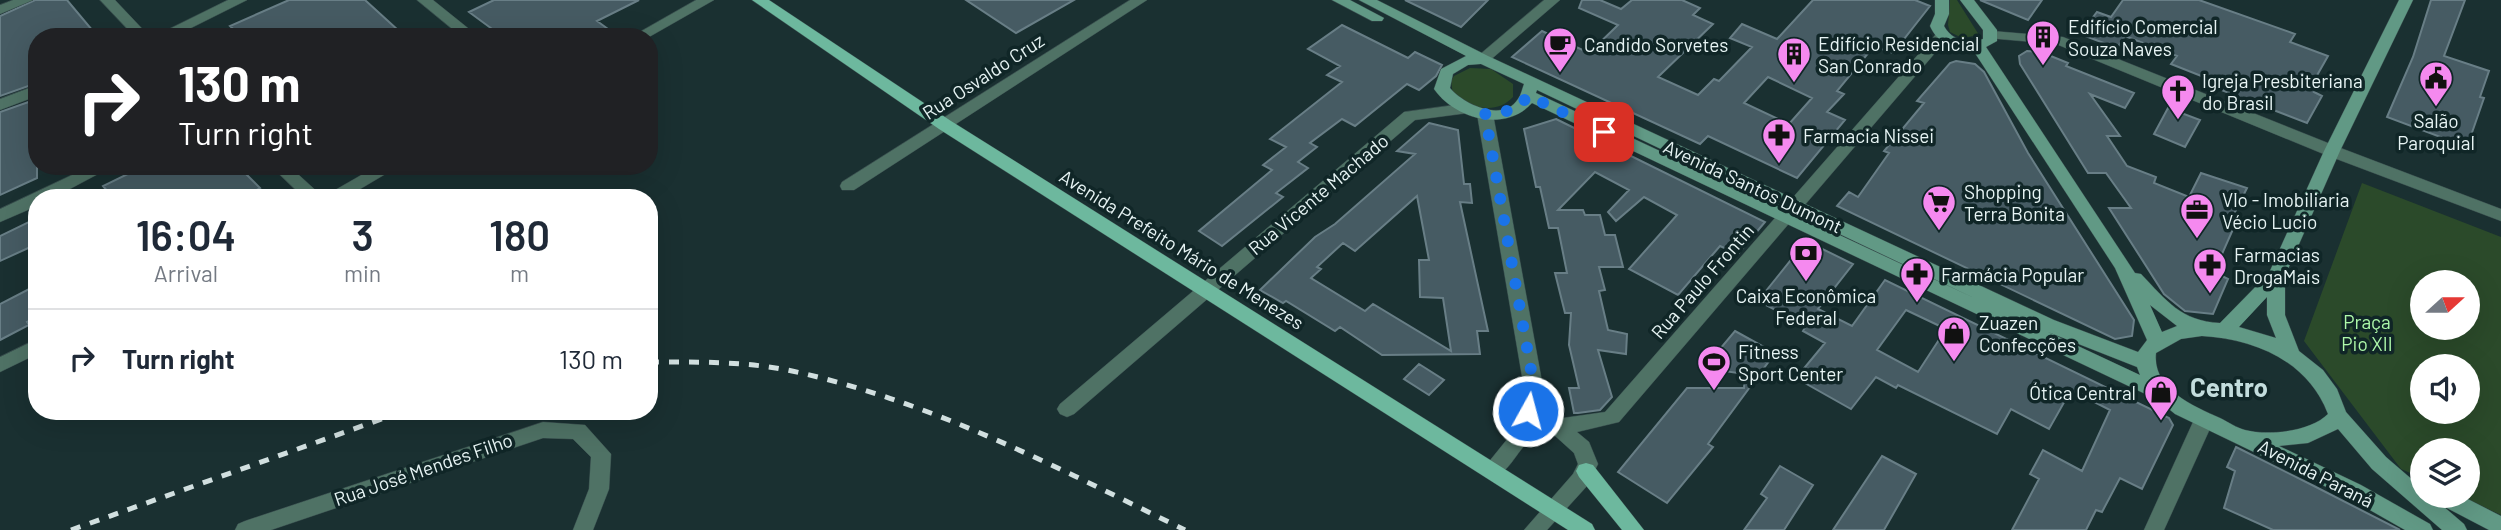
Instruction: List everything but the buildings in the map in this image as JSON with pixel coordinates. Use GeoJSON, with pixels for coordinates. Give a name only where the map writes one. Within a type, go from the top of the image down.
{"type":"FeatureCollection","features":[{"type":"Feature","properties":{"kind":"main road","name":"Avenida Prefeito Mário de Menezes"},"geometry":{"type":"LineString","coordinates":[[759,0],[945,125],[1207,288],[1585,530]]}},
{"type":"Feature","properties":{"kind":"main road"},"geometry":{"type":"LineString","coordinates":[[1339,0],[1464,61]]}},
{"type":"Feature","properties":{"kind":"main road","name":"Avenida Santos Dumont"},"geometry":{"type":"LineString","coordinates":[[1366,0],[1483,59],[1529,88],[2162,394],[2203,422]]}},
{"type":"Feature","properties":{"kind":"main road"},"geometry":{"type":"LineString","coordinates":[[1942,0],[1942,14],[1937,26],[1942,36],[1961,45],[1978,46],[1990,41],[1992,35],[1966,0]]}},
{"type":"Feature","properties":{"kind":"main road"},"geometry":{"type":"LineString","coordinates":[[2224,331],[2276,276],[2332,151],[2406,0]]}},
{"type":"Feature","properties":{"kind":"main road"},"geometry":{"type":"LineString","coordinates":[[1978,46],[2123,266],[2157,342]]}},
{"type":"Feature","properties":{"kind":"main road"},"geometry":{"type":"LineString","coordinates":[[1483,59],[1464,61],[1446,72],[1442,80],[1446,96],[1462,108],[1485,114],[1513,110],[1529,88]]}},
{"type":"Feature","properties":{"kind":"main road","name":"Avenida Santos Dumont"},"geometry":{"type":"LineString","coordinates":[[1790,212],[2048,326],[2144,362]]}},
{"type":"Feature","properties":{"kind":"main road"},"geometry":{"type":"LineString","coordinates":[[2123,266],[2164,309],[2197,330]]}},
{"type":"Feature","properties":{"kind":"main road"},"geometry":{"type":"LineString","coordinates":[[2276,276],[2276,315],[2291,355]]}},
{"type":"Feature","properties":{"kind":"main road"},"geometry":{"type":"LineString","coordinates":[[2162,394],[2148,377],[2144,362],[2147,350],[2157,342],[2179,333],[2197,330],[2224,331],[2257,340],[2291,355]]}},
{"type":"Feature","properties":{"kind":"main road","name":"Avenida Paraná"},"geometry":{"type":"LineString","coordinates":[[2291,355],[2326,386],[2335,401],[2338,416],[2379,463],[2457,530]]}},
{"type":"Feature","properties":{"kind":"main road"},"geometry":{"type":"LineString","coordinates":[[2246,438],[2312,435],[2328,428],[2338,416]]}},
{"type":"Feature","properties":{"kind":"main road","name":"Avenida Paraná"},"geometry":{"type":"LineString","coordinates":[[2203,422],[2246,438],[2354,491],[2423,530]]}},
{"type":"Feature","properties":{"kind":"main road"},"geometry":{"type":"LineString","coordinates":[[2379,463],[2410,479]]}},
{"type":"Feature","properties":{"kind":"main road"},"geometry":{"type":"LineString","coordinates":[[1586,471],[1634,530]]}},
{"type":"Feature","properties":{"kind":"main road"},"geometry":{"type":"LineString","coordinates":[[2466,508],[2501,526]]}},
{"type":"Feature","properties":{"kind":"street"},"geometry":{"type":"LineString","coordinates":[[0,10],[26,0]]}},
{"type":"Feature","properties":{"kind":"street"},"geometry":{"type":"LineString","coordinates":[[107,0],[134,28]]}},
{"type":"Feature","properties":{"kind":"street"},"geometry":{"type":"LineString","coordinates":[[179,28],[240,0]]}},
{"type":"Feature","properties":{"kind":"street"},"geometry":{"type":"LineString","coordinates":[[424,0],[460,28]]}},
{"type":"Feature","properties":{"kind":"street"},"geometry":{"type":"LineString","coordinates":[[655,28],[707,0]]}},
{"type":"Feature","properties":{"kind":"street","name":"Rua Osvaldo Cruz"},"geometry":{"type":"LineString","coordinates":[[848,186],[1140,0]]}},
{"type":"Feature","properties":{"kind":"street"},"geometry":{"type":"LineString","coordinates":[[1483,59],[1553,0]]}},
{"type":"Feature","properties":{"kind":"street"},"geometry":{"type":"LineString","coordinates":[[1992,35],[2058,40],[2332,151],[2501,215]]}},
{"type":"Feature","properties":{"kind":"street","name":"Rua Paulo Frontin"},"geometry":{"type":"LineString","coordinates":[[1559,428],[1598,424],[1612,417],[1942,36]]}},
{"type":"Feature","properties":{"kind":"street"},"geometry":{"type":"LineString","coordinates":[[0,105],[28,94]]}},
{"type":"Feature","properties":{"kind":"street","name":"Rua Vicente Machado"},"geometry":{"type":"LineString","coordinates":[[1067,409],[1410,116],[1462,108]]}},
{"type":"Feature","properties":{"kind":"street"},"geometry":{"type":"LineString","coordinates":[[1485,114],[1534,387],[1559,428],[1582,448],[1588,464],[1586,471],[1534,530]]}},
{"type":"Feature","properties":{"kind":"street"},"geometry":{"type":"LineString","coordinates":[[57,189],[86,175]]}},
{"type":"Feature","properties":{"kind":"street"},"geometry":{"type":"LineString","coordinates":[[289,175],[305,189]]}},
{"type":"Feature","properties":{"kind":"street"},"geometry":{"type":"LineString","coordinates":[[348,189],[374,175]]}},
{"type":"Feature","properties":{"kind":"street"},"geometry":{"type":"LineString","coordinates":[[0,216],[28,203]]}},
{"type":"Feature","properties":{"kind":"street"},"geometry":{"type":"LineString","coordinates":[[0,365],[28,351]]}},
{"type":"Feature","properties":{"kind":"street"},"geometry":{"type":"LineString","coordinates":[[1522,435],[1534,387]]}},
{"type":"Feature","properties":{"kind":"street"},"geometry":{"type":"LineString","coordinates":[[2154,530],[2203,422]]}},
{"type":"Feature","properties":{"kind":"street"},"geometry":{"type":"LineString","coordinates":[[1493,469],[1522,435],[1540,427],[1559,428]]}},
{"type":"Feature","properties":{"kind":"street","name":"Rua José Mendes Filho"},"geometry":{"type":"LineString","coordinates":[[244,530],[281,524],[499,443],[543,430],[578,430],[601,454],[599,489],[583,530]]}},
{"type":"Feature","properties":{"kind":"green space"},"geometry":{"type":"Polygon","coordinates":[[[1950,0],[1957,0],[1979,35],[1962,38],[1950,32],[1950,0]]]}},
{"type":"Feature","properties":{"kind":"green space"},"geometry":{"type":"Polygon","coordinates":[[[1470,68],[1491,69],[1513,84],[1513,97],[1499,106],[1483,108],[1453,95],[1451,81],[1454,76],[1470,68]]]}},
{"type":"Feature","properties":{"kind":"green space","name":"Praça Pio XII"},"geometry":{"type":"Polygon","coordinates":[[[2362,183],[2501,237],[2501,515],[2480,505],[2480,438],[2410,438],[2410,473],[2401,469],[2304,341],[2362,183]]]}},
{"type":"Feature","properties":{"kind":"railway"},"geometry":{"type":"LineString","coordinates":[[658,362],[757,365],[844,384],[944,418],[993,438],[1185,530]]}},
{"type":"Feature","properties":{"kind":"railway"},"geometry":{"type":"LineString","coordinates":[[71,530],[379,420]]}},
{"type":"Feature","properties":{"kind":"place","name":"Edifício Comercial Souza Naves"},"geometry":{"type":"Point","coordinates":[2043,67]}},
{"type":"Feature","properties":{"kind":"place","name":"Candido Sorvetes"},"geometry":{"type":"Point","coordinates":[1560,74]}},
{"type":"Feature","properties":{"kind":"place","name":"Edifício Residencial San Conrado"},"geometry":{"type":"Point","coordinates":[1794,84]}},
{"type":"Feature","properties":{"kind":"place","name":"Salão Paroquial"},"geometry":{"type":"Point","coordinates":[2436,108]}},
{"type":"Feature","properties":{"kind":"place","name":"Igreja Presbiteriana do Brasil"},"geometry":{"type":"Point","coordinates":[2178,121]}},
{"type":"Feature","properties":{"kind":"place","name":"Farmacia Nissei"},"geometry":{"type":"Point","coordinates":[1779,165]}},
{"type":"Feature","properties":{"kind":"place","name":"Shopping Terra Bonita"},"geometry":{"type":"Point","coordinates":[1939,232]}},
{"type":"Feature","properties":{"kind":"place","name":"Vlo - Imobiliaria Vécio Lucio"},"geometry":{"type":"Point","coordinates":[2197,240]}},
{"type":"Feature","properties":{"kind":"place","name":"Caixa Econômica Federal"},"geometry":{"type":"Point","coordinates":[1806,283]}},
{"type":"Feature","properties":{"kind":"place","name":"Farmacias DrogaMais"},"geometry":{"type":"Point","coordinates":[2210,295]}},
{"type":"Feature","properties":{"kind":"place","name":"Farmácia Popular"},"geometry":{"type":"Point","coordinates":[1917,304]}},
{"type":"Feature","properties":{"kind":"place","name":"Zuazen Confecções"},"geometry":{"type":"Point","coordinates":[1954,363]}},
{"type":"Feature","properties":{"kind":"place","name":"Fitness Sport Center"},"geometry":{"type":"Point","coordinates":[1714,392]}},
{"type":"Feature","properties":{"kind":"place","name":"Ótica Central"},"geometry":{"type":"Point","coordinates":[2161,422]}},
{"type":"Feature","properties":{"kind":"district","name":"Centro"},"geometry":{"type":"Point","coordinates":[2229,386]}},
{"type":"Feature","properties":{"kind":"route"},"geometry":{"type":"LineString","coordinates":[[1528,411],[1534,387],[1485,114],[1500,114],[1513,110],[1529,96],[1604,132]]}}]}
